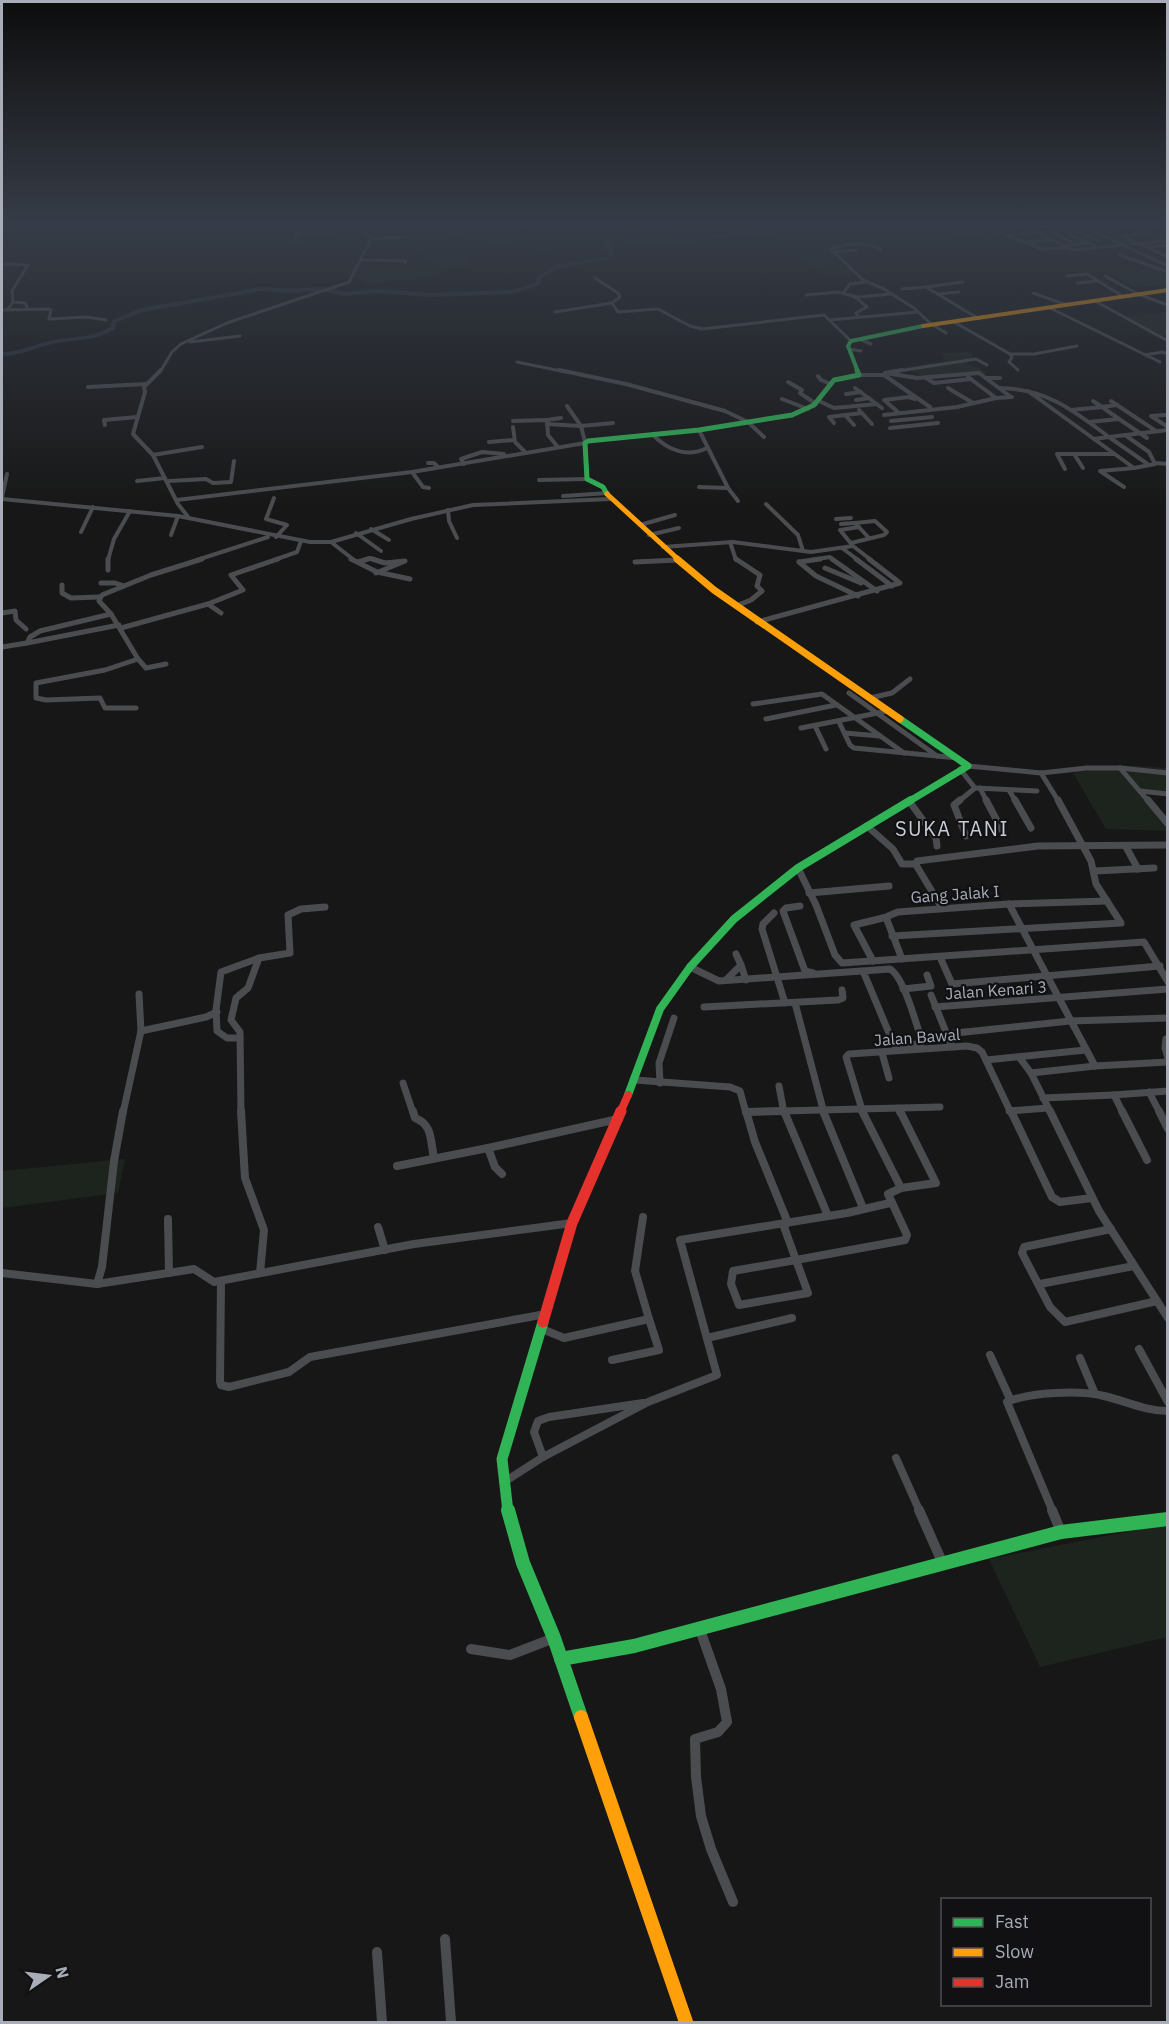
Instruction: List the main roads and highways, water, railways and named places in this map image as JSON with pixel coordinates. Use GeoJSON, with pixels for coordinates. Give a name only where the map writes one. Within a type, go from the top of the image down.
{"type":"FeatureCollection","features":[{"type":"Feature","properties":{"kind":"waterway"},"geometry":{"type":"LineString","coordinates":[[2,354],[20,352],[56,341],[98,336],[113,328],[114,321],[118,319]]}},
{"type":"Feature","properties":{"kind":"district","name":"SUKA TANI"},"geometry":{"type":"Point","coordinates":[952,828]}}]}
